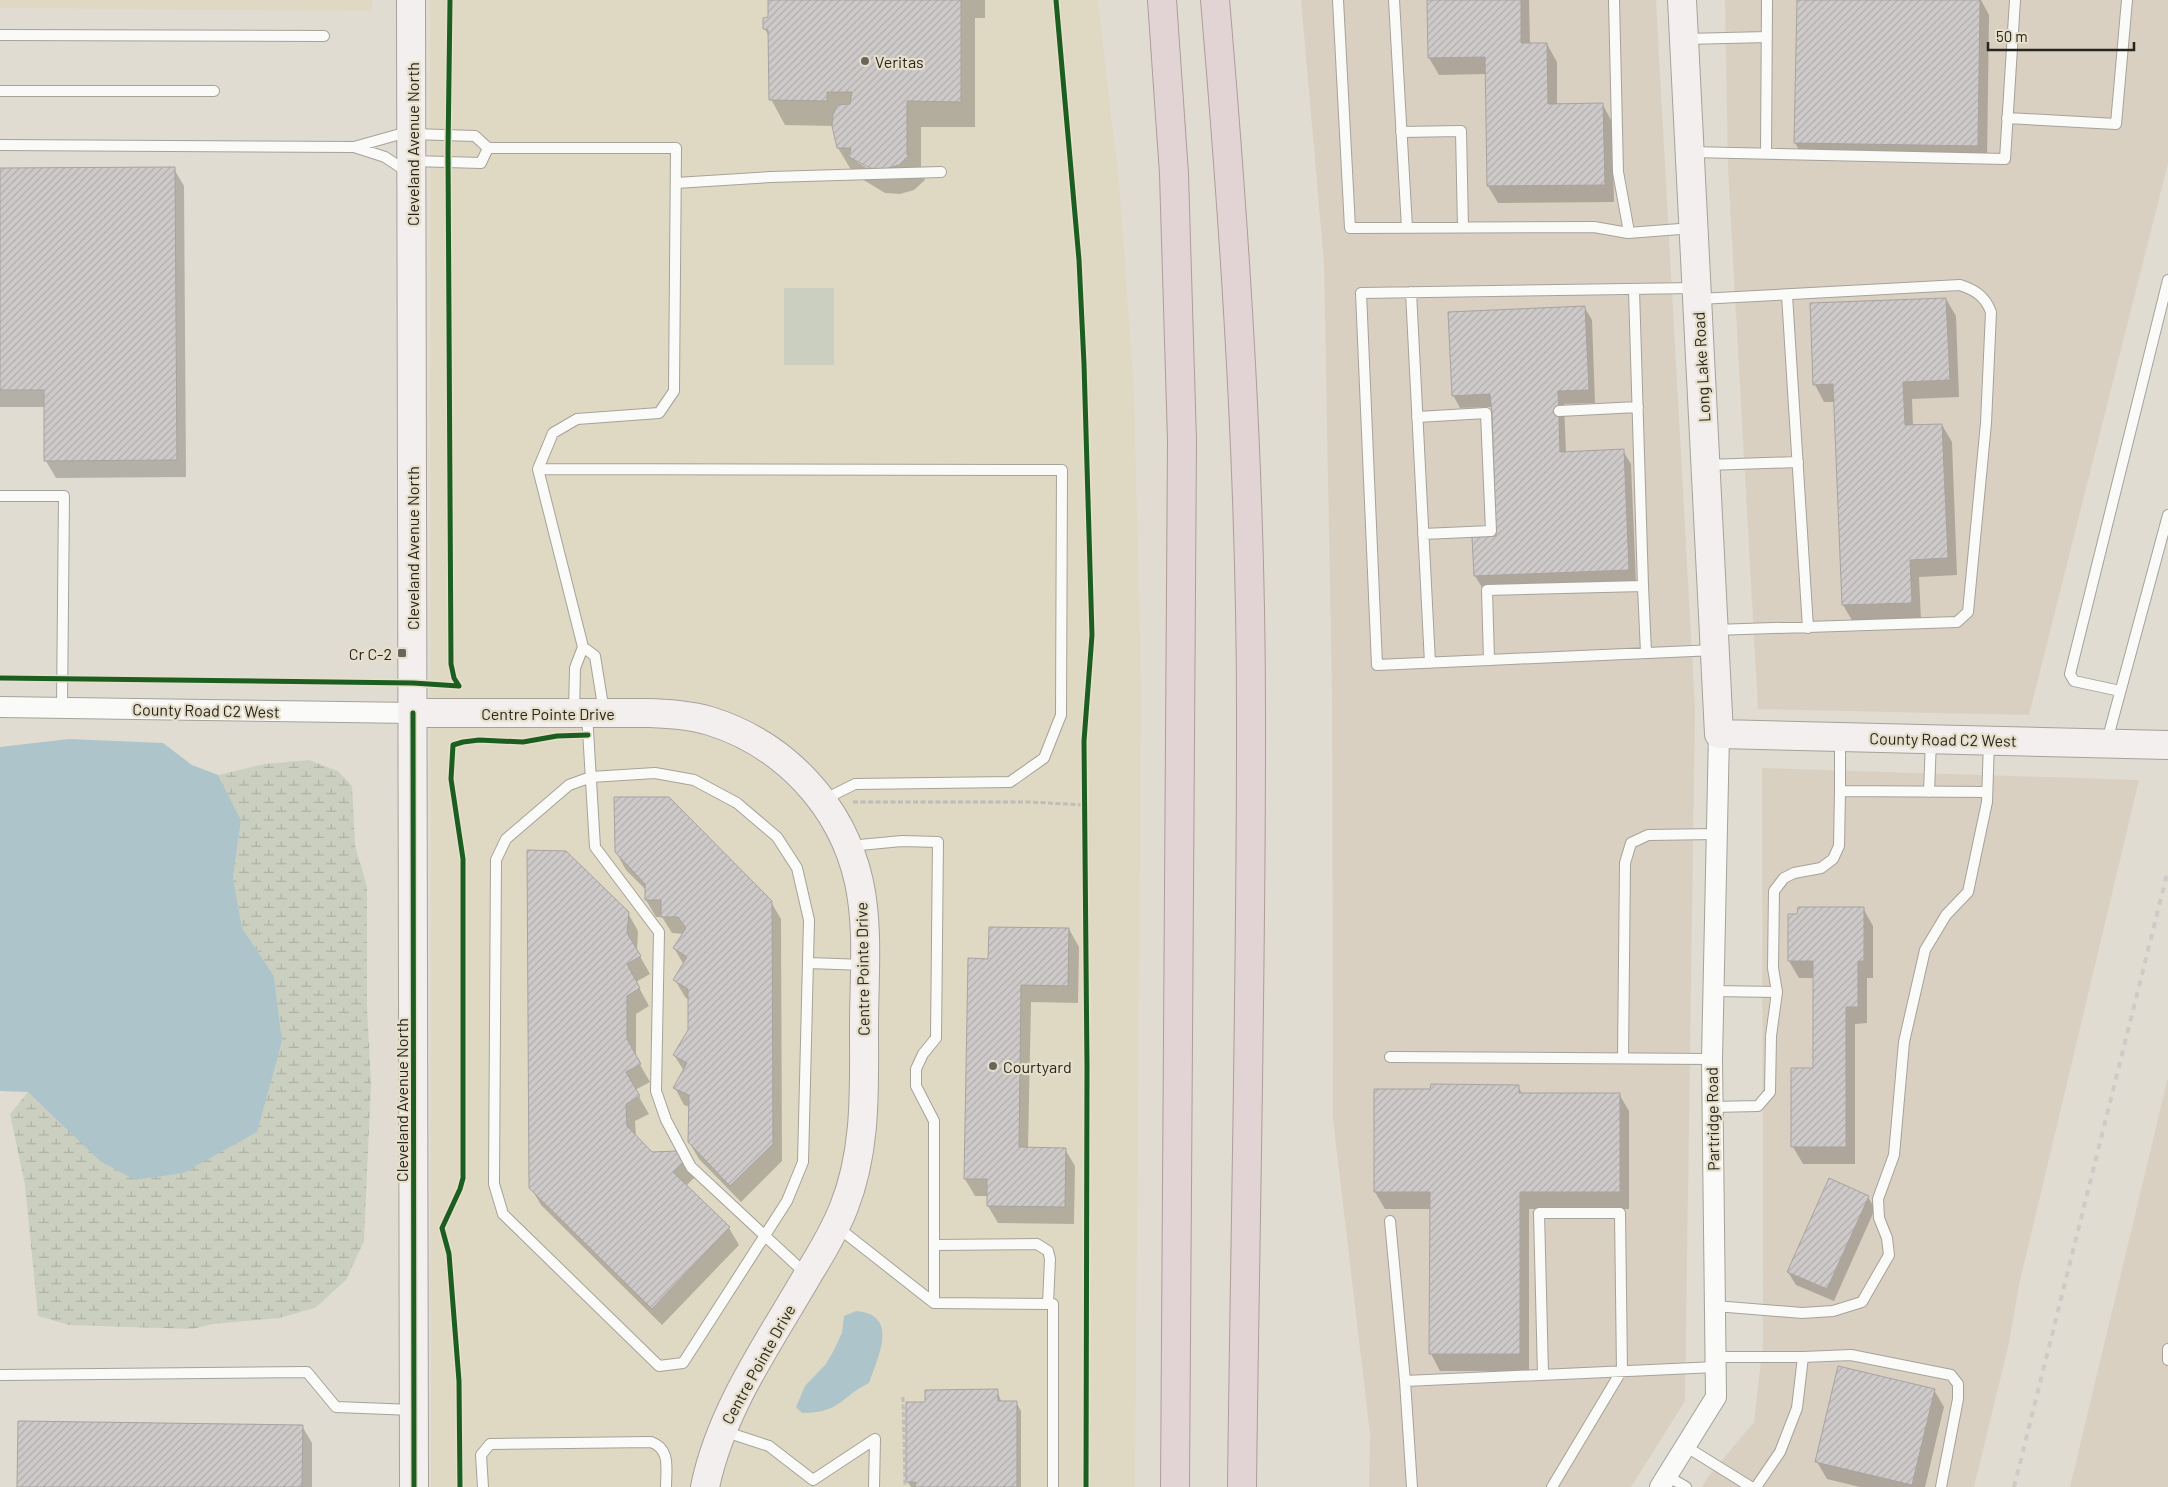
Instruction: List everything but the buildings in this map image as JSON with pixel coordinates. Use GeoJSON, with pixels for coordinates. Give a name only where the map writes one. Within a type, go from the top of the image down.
{"type":"FeatureCollection","features":[{"type":"Feature","properties":{"kind":"highway"},"geometry":{"type":"LineString","coordinates":[[1162,0],[1174,174],[1182,440],[1175,1487]]}},
{"type":"Feature","properties":{"kind":"highway"},"geometry":{"type":"LineString","coordinates":[[1215,0],[1236,282],[1249,596],[1251,738],[1242,1487]]}},
{"type":"Feature","properties":{"kind":"street","name":"Cleveland Avenue North"},"geometry":{"type":"LineString","coordinates":[[412,0],[414,1487]]}},
{"type":"Feature","properties":{"kind":"street","name":"Long Lake Road"},"geometry":{"type":"LineString","coordinates":[[1682,0],[1719,734]]}},
{"type":"Feature","properties":{"kind":"street","name":"County Road C2 West"},"geometry":{"type":"LineString","coordinates":[[0,707],[413,713]]}},
{"type":"Feature","properties":{"kind":"street","name":"Centre Pointe Drive"},"geometry":{"type":"LineString","coordinates":[[413,713],[680,715],[709,721],[737,731],[766,747],[793,767],[835,819],[848,846],[859,882],[864,920],[862,1138],[856,1174],[836,1225],[736,1400],[721,1430],[710,1462],[705,1487]]}},
{"type":"Feature","properties":{"kind":"street","name":"County Road C2 West"},"geometry":{"type":"LineString","coordinates":[[1719,734],[2168,745]]}},
{"type":"Feature","properties":{"kind":"street","name":"Partridge Road"},"geometry":{"type":"LineString","coordinates":[[1663,1482],[1716,1397],[1712,1059],[1719,734]]}},
{"type":"Feature","properties":{"kind":"lane"},"geometry":{"type":"LineString","coordinates":[[1338,0],[1350,228],[1594,227],[1629,232],[1694,228]]}},
{"type":"Feature","properties":{"kind":"lane"},"geometry":{"type":"LineString","coordinates":[[1394,0],[1407,228]]}},
{"type":"Feature","properties":{"kind":"lane"},"geometry":{"type":"LineString","coordinates":[[1614,0],[1618,172],[1629,232]]}},
{"type":"Feature","properties":{"kind":"lane"},"geometry":{"type":"LineString","coordinates":[[1766,154],[1767,0]]}},
{"type":"Feature","properties":{"kind":"lane"},"geometry":{"type":"LineString","coordinates":[[1690,152],[2005,158],[2015,0]]}},
{"type":"Feature","properties":{"kind":"lane"},"geometry":{"type":"LineString","coordinates":[[2007,118],[2116,124],[2127,0]]}},
{"type":"Feature","properties":{"kind":"lane"},"geometry":{"type":"LineString","coordinates":[[0,35],[324,36]]}},
{"type":"Feature","properties":{"kind":"lane"},"geometry":{"type":"LineString","coordinates":[[1684,39],[1767,36]]}},
{"type":"Feature","properties":{"kind":"lane"},"geometry":{"type":"LineString","coordinates":[[0,91],[214,91]]}},
{"type":"Feature","properties":{"kind":"lane"},"geometry":{"type":"LineString","coordinates":[[0,145],[354,147],[412,132],[475,136],[488,148],[676,148],[674,391],[659,413],[577,419],[553,433],[538,470],[583,648],[576,668],[588,713]]}},
{"type":"Feature","properties":{"kind":"lane"},"geometry":{"type":"LineString","coordinates":[[1401,132],[1461,132],[1463,227]]}},
{"type":"Feature","properties":{"kind":"lane"},"geometry":{"type":"LineString","coordinates":[[354,147],[412,168],[481,163],[488,148]]}},
{"type":"Feature","properties":{"kind":"lane"},"geometry":{"type":"LineString","coordinates":[[676,183],[771,177],[941,172]]}},
{"type":"Feature","properties":{"kind":"lane"},"geometry":{"type":"LineString","coordinates":[[2120,691],[2074,681],[2070,674],[2168,280]]}},
{"type":"Feature","properties":{"kind":"lane"},"geometry":{"type":"LineString","coordinates":[[1960,285],[1973,290],[1987,301],[1991,312],[1986,423],[1968,612],[1957,622],[1808,628],[1714,640],[1646,653],[1377,665],[1361,293],[1634,290],[1697,293],[1788,295],[1960,285]]}},
{"type":"Feature","properties":{"kind":"lane"},"geometry":{"type":"LineString","coordinates":[[1634,290],[1646,653]]}},
{"type":"Feature","properties":{"kind":"lane"},"geometry":{"type":"LineString","coordinates":[[1411,292],[1430,663]]}},
{"type":"Feature","properties":{"kind":"lane"},"geometry":{"type":"LineString","coordinates":[[1788,295],[1808,628]]}},
{"type":"Feature","properties":{"kind":"lane"},"geometry":{"type":"LineString","coordinates":[[1558,411],[1638,406]]}},
{"type":"Feature","properties":{"kind":"lane"},"geometry":{"type":"LineString","coordinates":[[1417,417],[1489,413],[1491,530],[1423,534]]}},
{"type":"Feature","properties":{"kind":"lane"},"geometry":{"type":"LineString","coordinates":[[1705,466],[1798,462]]}},
{"type":"Feature","properties":{"kind":"lane"},"geometry":{"type":"LineString","coordinates":[[538,470],[1062,470],[1061,714],[1044,758],[1010,782],[855,784],[822,801]]}},
{"type":"Feature","properties":{"kind":"lane"},"geometry":{"type":"LineString","coordinates":[[0,496],[64,496],[62,708]]}},
{"type":"Feature","properties":{"kind":"lane"},"geometry":{"type":"LineString","coordinates":[[2106,743],[2168,516]]}},
{"type":"Feature","properties":{"kind":"lane"},"geometry":{"type":"LineString","coordinates":[[1489,660],[1487,590],[1643,586]]}},
{"type":"Feature","properties":{"kind":"lane"},"geometry":{"type":"LineString","coordinates":[[583,648],[595,656],[588,713],[595,847],[659,932],[656,1091],[666,1120],[692,1167],[808,1275]]}},
{"type":"Feature","properties":{"kind":"lane"},"geometry":{"type":"LineString","coordinates":[[1712,1107],[1758,1106],[1770,1092],[1771,1036],[1777,992],[1773,968],[1774,891],[1784,878],[1794,873],[1821,868],[1833,859],[1839,846],[1840,737]]}},
{"type":"Feature","properties":{"kind":"lane"},"geometry":{"type":"LineString","coordinates":[[1929,792],[1931,739]]}},
{"type":"Feature","properties":{"kind":"lane"},"geometry":{"type":"LineString","coordinates":[[1715,1306],[1802,1313],[1833,1311],[1862,1302],[1889,1255],[1887,1238],[1879,1218],[1878,1199],[1894,1155],[1904,1042],[1924,950],[1946,915],[1968,892],[1987,792],[1989,740]]}},
{"type":"Feature","properties":{"kind":"lane"},"geometry":{"type":"LineString","coordinates":[[655,773],[694,780],[736,803],[777,837],[797,868],[809,920],[803,1162],[787,1201],[683,1363],[660,1366],[503,1214],[494,1184],[496,860],[506,839],[569,785],[591,777],[655,773]]}},
{"type":"Feature","properties":{"kind":"lane"},"geometry":{"type":"LineString","coordinates":[[1840,791],[1987,792]]}},
{"type":"Feature","properties":{"kind":"lane"},"geometry":{"type":"LineString","coordinates":[[1623,1058],[1626,863],[1631,843],[1648,836],[1717,834]]}},
{"type":"Feature","properties":{"kind":"lane"},"geometry":{"type":"LineString","coordinates":[[848,846],[902,841],[938,842],[936,1038],[923,1054],[916,1069],[916,1086],[934,1121],[934,1303]]}},
{"type":"Feature","properties":{"kind":"lane"},"geometry":{"type":"LineString","coordinates":[[808,963],[864,965]]}},
{"type":"Feature","properties":{"kind":"lane"},"geometry":{"type":"LineString","coordinates":[[1713,991],[1777,992]]}},
{"type":"Feature","properties":{"kind":"lane"},"geometry":{"type":"LineString","coordinates":[[1390,1058],[1712,1059]]}},
{"type":"Feature","properties":{"kind":"lane"},"geometry":{"type":"LineString","coordinates":[[1543,1374],[1540,1213],[1620,1213],[1622,1370],[1552,1487]]}},
{"type":"Feature","properties":{"kind":"lane"},"geometry":{"type":"LineString","coordinates":[[1390,1221],[1405,1381],[1412,1487]]}},
{"type":"Feature","properties":{"kind":"lane"},"geometry":{"type":"LineString","coordinates":[[836,1225],[934,1303],[1053,1304],[1054,1487]]}},
{"type":"Feature","properties":{"kind":"lane"},"geometry":{"type":"LineString","coordinates":[[934,1245],[1037,1244],[1048,1251],[1050,1259],[1048,1304]]}},
{"type":"Feature","properties":{"kind":"lane"},"geometry":{"type":"LineString","coordinates":[[2168,1349],[2168,1360]]}},
{"type":"Feature","properties":{"kind":"lane"},"geometry":{"type":"LineString","coordinates":[[1405,1381],[1622,1370],[1716,1362],[1851,1355],[1951,1375],[1958,1384],[1958,1399],[1941,1487]]}},
{"type":"Feature","properties":{"kind":"lane"},"geometry":{"type":"LineString","coordinates":[[1756,1487],[1780,1452],[1797,1408],[1804,1358]]}},
{"type":"Feature","properties":{"kind":"lane"},"geometry":{"type":"LineString","coordinates":[[0,1375],[307,1372],[336,1407],[414,1410]]}},
{"type":"Feature","properties":{"kind":"lane"},"geometry":{"type":"LineString","coordinates":[[721,1430],[768,1446],[813,1480],[875,1439],[874,1487]]}},
{"type":"Feature","properties":{"kind":"lane"},"geometry":{"type":"LineString","coordinates":[[483,1487],[481,1455],[490,1444],[651,1442],[662,1447],[666,1456],[666,1487]]}},
{"type":"Feature","properties":{"kind":"lane"},"geometry":{"type":"LineString","coordinates":[[1685,1446],[1751,1487]]}},
{"type":"Feature","properties":{"kind":"lane"},"geometry":{"type":"LineString","coordinates":[[1663,1482],[1686,1487]]}},
{"type":"Feature","properties":{"kind":"path"},"geometry":{"type":"LineString","coordinates":[[1084,796],[1084,815]]}},
{"type":"Feature","properties":{"kind":"path"},"geometry":{"type":"LineString","coordinates":[[853,802],[1030,802],[1084,805]]}},
{"type":"Feature","properties":{"kind":"path"},"geometry":{"type":"LineString","coordinates":[[903,1397],[905,1487]]}},
{"type":"Feature","properties":{"kind":"shaded area"},"geometry":{"type":"Polygon","coordinates":[[[0,0],[372,0],[372,11],[0,8],[0,0]]]}},
{"type":"Feature","properties":{"kind":"shaded area"},"geometry":{"type":"Polygon","coordinates":[[[430,0],[1098,0],[1120,193],[1134,391],[1141,691],[1135,1487],[431,1487],[430,0]]]}},
{"type":"Feature","properties":{"kind":"shaded area"},"geometry":{"type":"Polygon","coordinates":[[[1301,0],[1656,0],[1695,710],[1685,1401],[1631,1487],[1369,1487],[1370,1434],[1333,1119],[1332,697],[1324,263],[1301,0]]]}},
{"type":"Feature","properties":{"kind":"shaded area"},"geometry":{"type":"Polygon","coordinates":[[[1725,0],[2168,0],[2168,163],[2029,715],[1758,709],[1728,169],[1725,0]]]}},
{"type":"Feature","properties":{"kind":"shaded area"},"geometry":{"type":"Polygon","coordinates":[[[1762,768],[2139,780],[2019,1285],[2009,1343],[1974,1487],[1702,1487],[1708,1477],[1754,1422],[1763,1343],[1762,768]]]}},
{"type":"Feature","properties":{"kind":"shaded area"},"geometry":{"type":"Polygon","coordinates":[[[2168,1077],[2168,1487],[2070,1487],[2168,1077]]]}},
{"type":"Feature","properties":{"kind":"green space"},"geometry":{"type":"Polygon","coordinates":[[[784,288],[834,288],[834,365],[784,365],[784,288]]]}},
{"type":"Feature","properties":{"kind":"green space"},"geometry":{"type":"Polygon","coordinates":[[[309,760],[338,771],[352,786],[355,845],[367,887],[367,1008],[371,1083],[364,1241],[346,1280],[315,1308],[279,1318],[213,1324],[192,1329],[69,1325],[38,1316],[25,1185],[10,1114],[28,1092],[62,1123],[269,1085],[282,1041],[274,976],[242,928],[233,877],[241,820],[218,775],[265,764],[309,760]]]}},
{"type":"Feature","properties":{"kind":"water"},"geometry":{"type":"Polygon","coordinates":[[[69,739],[163,743],[192,765],[218,775],[241,820],[233,877],[242,928],[274,976],[282,1041],[257,1132],[183,1173],[135,1180],[100,1161],[28,1092],[0,1091],[0,747],[69,739]]]}},
{"type":"Feature","properties":{"kind":"water"},"geometry":{"type":"Polygon","coordinates":[[[856,1311],[870,1314],[878,1320],[882,1328],[880,1349],[869,1383],[833,1407],[802,1413],[796,1407],[805,1386],[826,1364],[834,1350],[842,1333],[844,1316],[856,1311]]]}},
{"type":"Feature","properties":{"kind":"railway"},"geometry":{"type":"LineString","coordinates":[[2014,1487],[2168,870]]}},
{"type":"Feature","properties":{"kind":"cycle path"},"geometry":{"type":"LineString","coordinates":[[450,0],[448,151],[451,664],[454,678],[459,686]]}},
{"type":"Feature","properties":{"kind":"cycle path"},"geometry":{"type":"LineString","coordinates":[[1056,0],[1079,260],[1092,635],[1084,741],[1087,1067],[1086,1487]]}},
{"type":"Feature","properties":{"kind":"cycle path"},"geometry":{"type":"LineString","coordinates":[[0,678],[413,683],[459,686]]}},
{"type":"Feature","properties":{"kind":"cycle path"},"geometry":{"type":"LineString","coordinates":[[413,713],[414,1487]]}},
{"type":"Feature","properties":{"kind":"cycle path"},"geometry":{"type":"LineString","coordinates":[[460,1487],[459,1381],[449,1254],[442,1228],[463,1178],[463,859],[451,779],[453,745],[479,740],[523,742],[557,736],[588,735]]}},
{"type":"Feature","properties":{"kind":"place","name":"Veritas"},"geometry":{"type":"Point","coordinates":[865,61]}},
{"type":"Feature","properties":{"kind":"place","name":"Cr C-2"},"geometry":{"type":"Point","coordinates":[402,653]}},
{"type":"Feature","properties":{"kind":"place","name":"Courtyard"},"geometry":{"type":"Point","coordinates":[993,1066]}}]}
